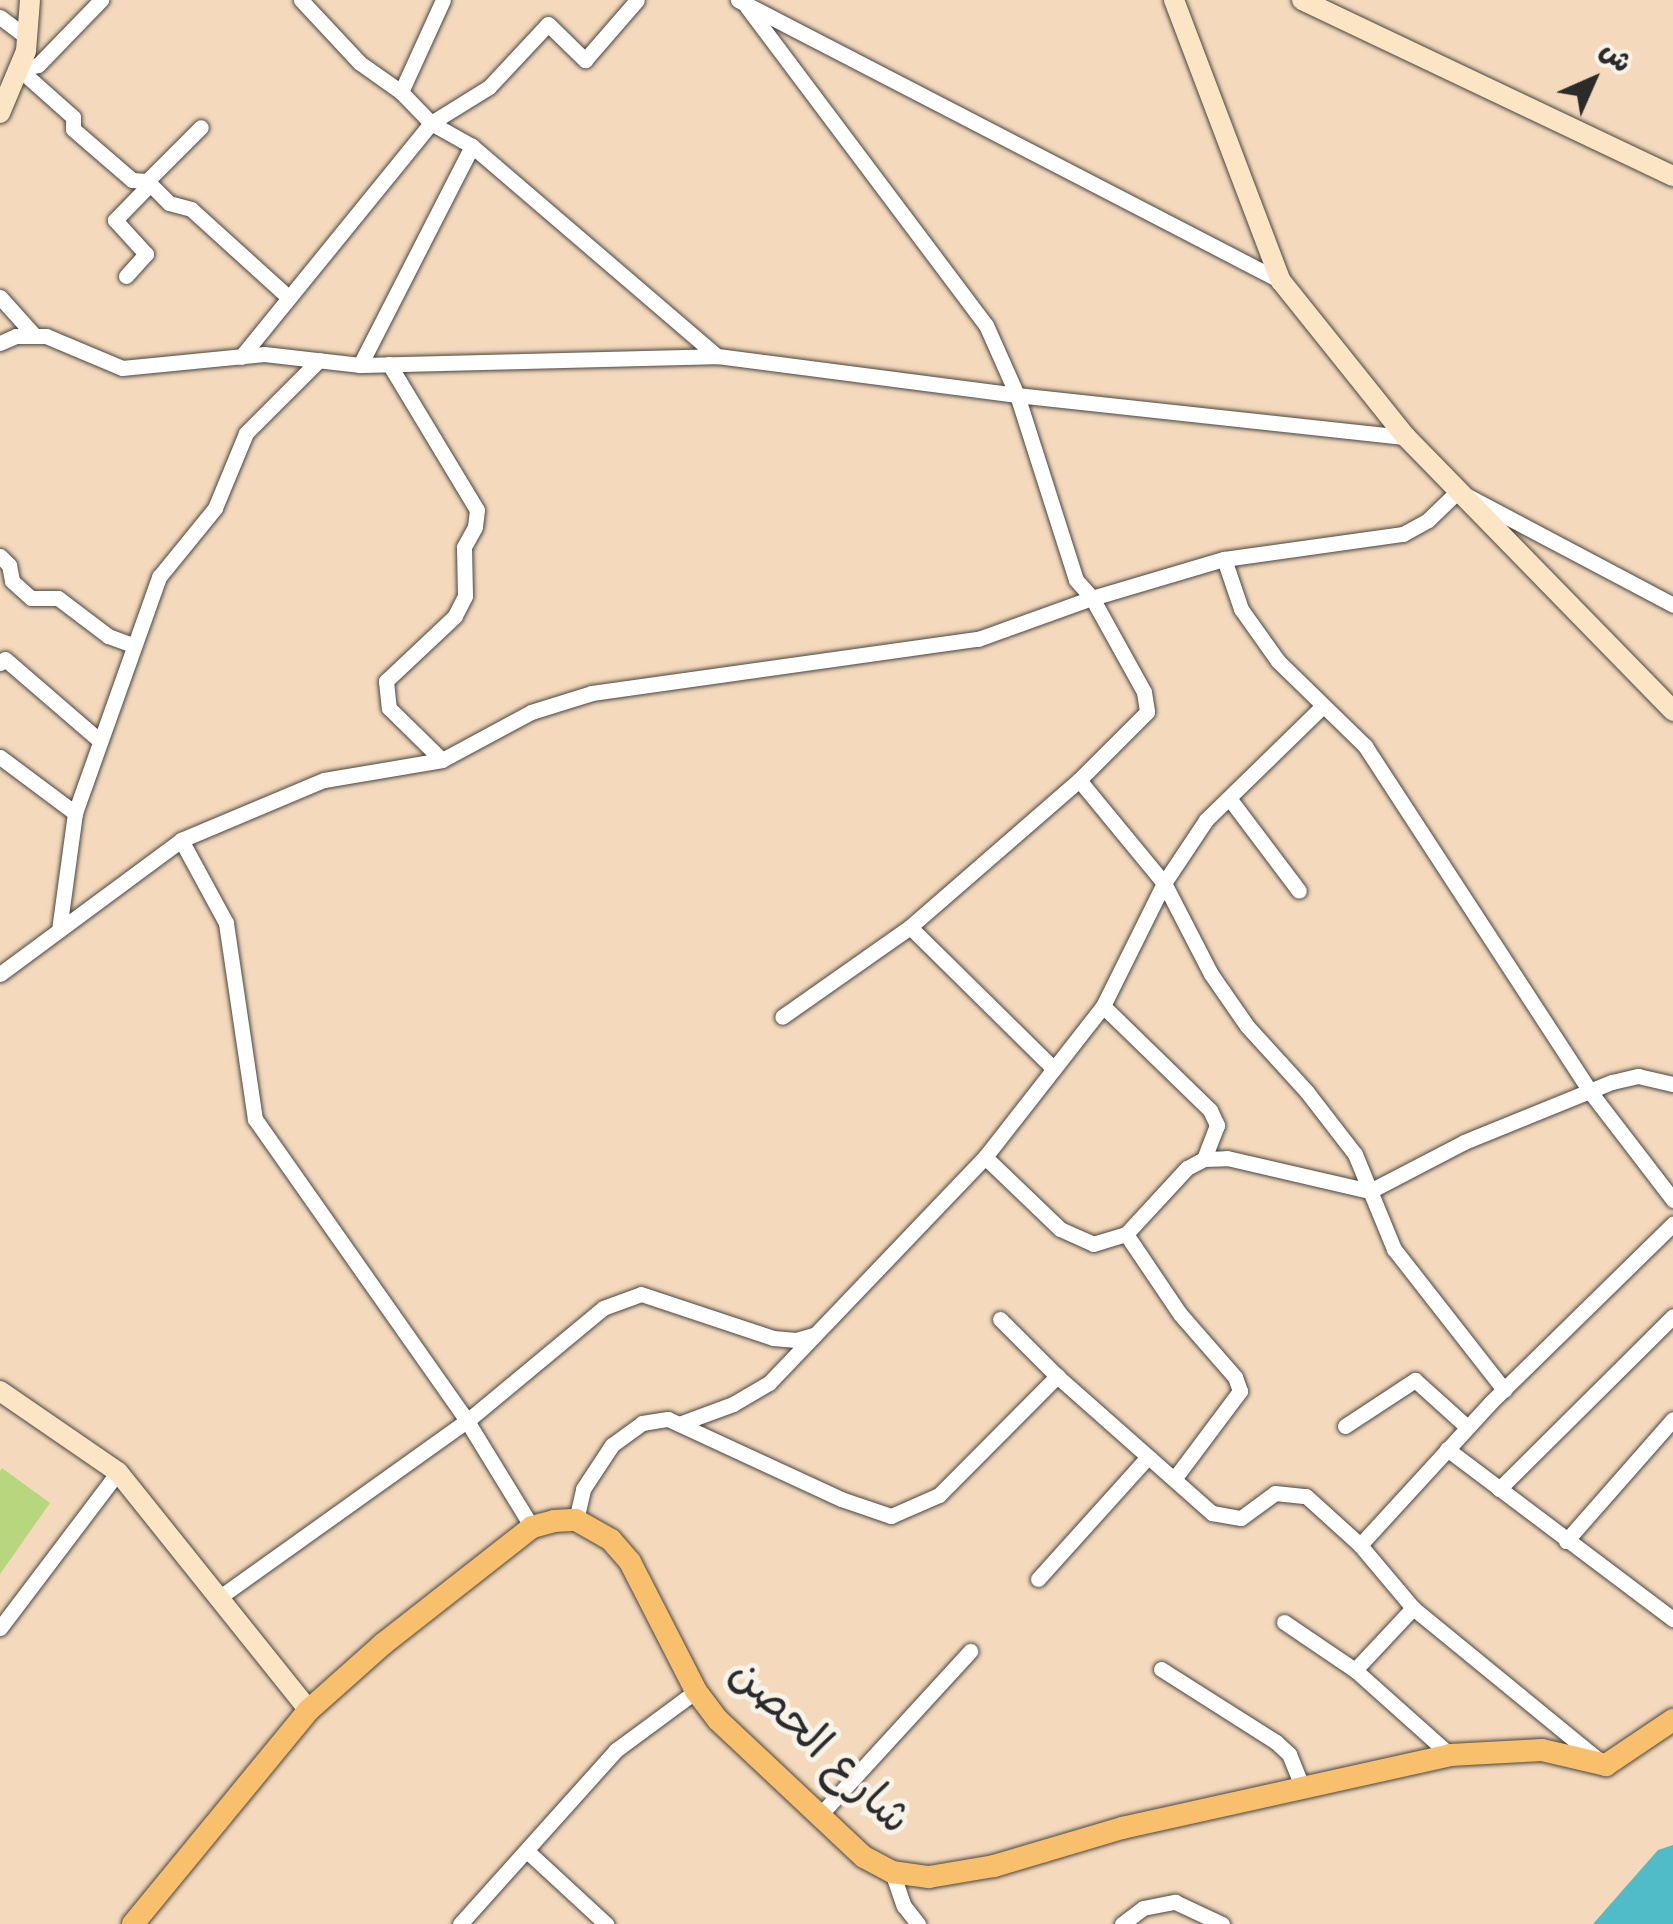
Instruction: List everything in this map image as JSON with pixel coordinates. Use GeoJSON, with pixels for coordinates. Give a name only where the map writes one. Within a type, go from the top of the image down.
{"type":"FeatureCollection","features":[{"type":"Feature","properties":{"kind":"main road"},"geometry":{"type":"LineString","coordinates":[[134,1924],[310,1710],[383,1644],[532,1527],[576,1520]]}},
{"type":"Feature","properties":{"kind":"main road","name":"شارع الحصن"},"geometry":{"type":"LineString","coordinates":[[576,1520],[611,1540],[630,1562],[696,1691],[718,1720],[864,1857],[892,1872],[929,1877],[994,1866],[1122,1828],[1450,1755],[1542,1750],[1606,1765]]}},
{"type":"Feature","properties":{"kind":"main road"},"geometry":{"type":"LineString","coordinates":[[1606,1765],[1673,1720]]}},
{"type":"Feature","properties":{"kind":"street"},"geometry":{"type":"LineString","coordinates":[[0,113],[27,37],[30,0]]}},
{"type":"Feature","properties":{"kind":"street"},"geometry":{"type":"LineString","coordinates":[[18,69],[38,66],[101,0]]}},
{"type":"Feature","properties":{"kind":"street"},"geometry":{"type":"LineString","coordinates":[[301,0],[360,63],[401,92],[431,123],[472,146],[717,356]]}},
{"type":"Feature","properties":{"kind":"street"},"geometry":{"type":"LineString","coordinates":[[401,92],[443,0]]}},
{"type":"Feature","properties":{"kind":"street"},"geometry":{"type":"LineString","coordinates":[[242,357],[431,123],[490,87],[548,24],[585,60],[637,0]]}},
{"type":"Feature","properties":{"kind":"street"},"geometry":{"type":"LineString","coordinates":[[1174,0],[1280,280],[1406,437],[1673,711]]}},
{"type":"Feature","properties":{"kind":"street"},"geometry":{"type":"LineString","coordinates":[[1302,0],[1673,176]]}},
{"type":"Feature","properties":{"kind":"street"},"geometry":{"type":"LineString","coordinates":[[742,4],[901,81],[1280,280]]}},
{"type":"Feature","properties":{"kind":"street"},"geometry":{"type":"LineString","coordinates":[[742,4],[986,325],[1016,395],[1076,580],[1092,598],[1144,692],[1147,712],[1079,780],[910,927],[782,1017]]}},
{"type":"Feature","properties":{"kind":"street"},"geometry":{"type":"LineString","coordinates":[[0,18],[27,37]]}},
{"type":"Feature","properties":{"kind":"street"},"geometry":{"type":"LineString","coordinates":[[18,69],[73,117],[73,129],[132,180],[149,182],[168,202],[191,209],[289,298]]}},
{"type":"Feature","properties":{"kind":"street"},"geometry":{"type":"LineString","coordinates":[[126,276],[146,254],[116,220],[201,127]]}},
{"type":"Feature","properties":{"kind":"street"},"geometry":{"type":"LineString","coordinates":[[360,366],[472,146]]}},
{"type":"Feature","properties":{"kind":"street"},"geometry":{"type":"LineString","coordinates":[[0,297],[35,336]]}},
{"type":"Feature","properties":{"kind":"street"},"geometry":{"type":"LineString","coordinates":[[0,343],[16,336],[35,336],[78,348],[122,368],[264,354],[360,366],[717,356],[1016,395],[1406,437]]}},
{"type":"Feature","properties":{"kind":"street"},"geometry":{"type":"LineString","coordinates":[[59,930],[76,813],[159,577],[215,508],[246,434],[319,360]]}},
{"type":"Feature","properties":{"kind":"street"},"geometry":{"type":"LineString","coordinates":[[389,364],[477,510],[475,527],[464,547],[466,596],[455,616],[386,682],[389,708],[442,760]]}},
{"type":"Feature","properties":{"kind":"street"},"geometry":{"type":"LineString","coordinates":[[0,974],[181,840],[324,780],[442,760],[531,712],[592,693],[978,639],[1092,598],[1224,558],[1403,534],[1428,520],[1458,491]]}},
{"type":"Feature","properties":{"kind":"street"},"geometry":{"type":"LineString","coordinates":[[1458,491],[1673,605]]}},
{"type":"Feature","properties":{"kind":"street"},"geometry":{"type":"LineString","coordinates":[[0,556],[9,565],[12,581],[31,598],[58,598],[108,636],[133,645]]}},
{"type":"Feature","properties":{"kind":"street"},"geometry":{"type":"LineString","coordinates":[[1224,558],[1241,609],[1278,661],[1365,746],[1591,1093],[1673,1200]]}},
{"type":"Feature","properties":{"kind":"street"},"geometry":{"type":"LineString","coordinates":[[0,663],[5,659],[100,741]]}},
{"type":"Feature","properties":{"kind":"street"},"geometry":{"type":"LineString","coordinates":[[679,1424],[733,1404],[769,1383],[985,1156],[1103,1006],[1164,883],[1206,820],[1324,706]]}},
{"type":"Feature","properties":{"kind":"street"},"geometry":{"type":"LineString","coordinates":[[0,756],[76,813]]}},
{"type":"Feature","properties":{"kind":"street"},"geometry":{"type":"LineString","coordinates":[[1079,780],[1164,883],[1212,974],[1246,1026],[1307,1092],[1355,1154],[1394,1249],[1504,1390]]}},
{"type":"Feature","properties":{"kind":"street"},"geometry":{"type":"LineString","coordinates":[[1229,798],[1299,891]]}},
{"type":"Feature","properties":{"kind":"street"},"geometry":{"type":"LineString","coordinates":[[181,840],[226,923],[255,1120],[467,1421],[532,1527]]}},
{"type":"Feature","properties":{"kind":"street"},"geometry":{"type":"LineString","coordinates":[[910,927],[1054,1069]]}},
{"type":"Feature","properties":{"kind":"street"},"geometry":{"type":"LineString","coordinates":[[1103,1006],[1210,1110],[1218,1125],[1204,1160]]}},
{"type":"Feature","properties":{"kind":"street"},"geometry":{"type":"LineString","coordinates":[[985,1156],[1060,1228],[1093,1244],[1126,1234],[1187,1168],[1204,1160],[1227,1158],[1370,1191],[1464,1142],[1612,1082],[1638,1076],[1673,1084]]}},
{"type":"Feature","properties":{"kind":"street"},"geometry":{"type":"LineString","coordinates":[[1360,1545],[1467,1427],[1673,1224]]}},
{"type":"Feature","properties":{"kind":"street"},"geometry":{"type":"LineString","coordinates":[[1126,1234],[1180,1314],[1235,1377],[1240,1391],[1175,1478]]}},
{"type":"Feature","properties":{"kind":"street"},"geometry":{"type":"LineString","coordinates":[[216,1599],[467,1421],[603,1308],[641,1294],[773,1338],[796,1340],[818,1334]]}},
{"type":"Feature","properties":{"kind":"street"},"geometry":{"type":"LineString","coordinates":[[1498,1489],[1673,1316]]}},
{"type":"Feature","properties":{"kind":"street"},"geometry":{"type":"LineString","coordinates":[[1000,1319],[1056,1376],[1212,1513],[1241,1518],[1274,1493],[1306,1496],[1360,1545],[1413,1608],[1606,1765]]}},
{"type":"Feature","properties":{"kind":"street"},"geometry":{"type":"LineString","coordinates":[[576,1520],[583,1489],[612,1445],[642,1423],[668,1419],[840,1499],[891,1516],[939,1495],[1056,1376]]}},
{"type":"Feature","properties":{"kind":"street"},"geometry":{"type":"LineString","coordinates":[[1345,1426],[1415,1380],[1467,1427]]}},
{"type":"Feature","properties":{"kind":"street"},"geometry":{"type":"LineString","coordinates":[[0,1392],[118,1472],[216,1599],[310,1710]]}},
{"type":"Feature","properties":{"kind":"street"},"geometry":{"type":"LineString","coordinates":[[1566,1541],[1673,1419]]}},
{"type":"Feature","properties":{"kind":"street"},"geometry":{"type":"LineString","coordinates":[[1447,1448],[1673,1619]]}},
{"type":"Feature","properties":{"kind":"street"},"geometry":{"type":"LineString","coordinates":[[1038,1579],[1148,1458]]}},
{"type":"Feature","properties":{"kind":"street"},"geometry":{"type":"LineString","coordinates":[[0,1628],[118,1472]]}},
{"type":"Feature","properties":{"kind":"street"},"geometry":{"type":"LineString","coordinates":[[1355,1670],[1413,1608]]}},
{"type":"Feature","properties":{"kind":"street"},"geometry":{"type":"LineString","coordinates":[[1284,1622],[1355,1670],[1450,1755]]}},
{"type":"Feature","properties":{"kind":"street"},"geometry":{"type":"LineString","coordinates":[[819,1816],[970,1651]]}},
{"type":"Feature","properties":{"kind":"street"},"geometry":{"type":"LineString","coordinates":[[1161,1669],[1276,1742],[1289,1754],[1302,1788]]}},
{"type":"Feature","properties":{"kind":"street"},"geometry":{"type":"LineString","coordinates":[[460,1924],[616,1750],[696,1691]]}},
{"type":"Feature","properties":{"kind":"street"},"geometry":{"type":"LineString","coordinates":[[526,1851],[606,1924]]}},
{"type":"Feature","properties":{"kind":"street"},"geometry":{"type":"LineString","coordinates":[[892,1872],[904,1906],[918,1924]]}},
{"type":"Feature","properties":{"kind":"street"},"geometry":{"type":"LineString","coordinates":[[1122,1924],[1143,1908],[1174,1902],[1222,1924]]}},
{"type":"Feature","properties":{"kind":"green space"},"geometry":{"type":"Polygon","coordinates":[[[2,1468],[50,1503],[0,1574],[0,1471],[2,1468]]]}},
{"type":"Feature","properties":{"kind":"water"},"geometry":{"type":"Polygon","coordinates":[[[1673,1845],[1673,1924],[1593,1924],[1658,1850],[1673,1845]]]}}]}
